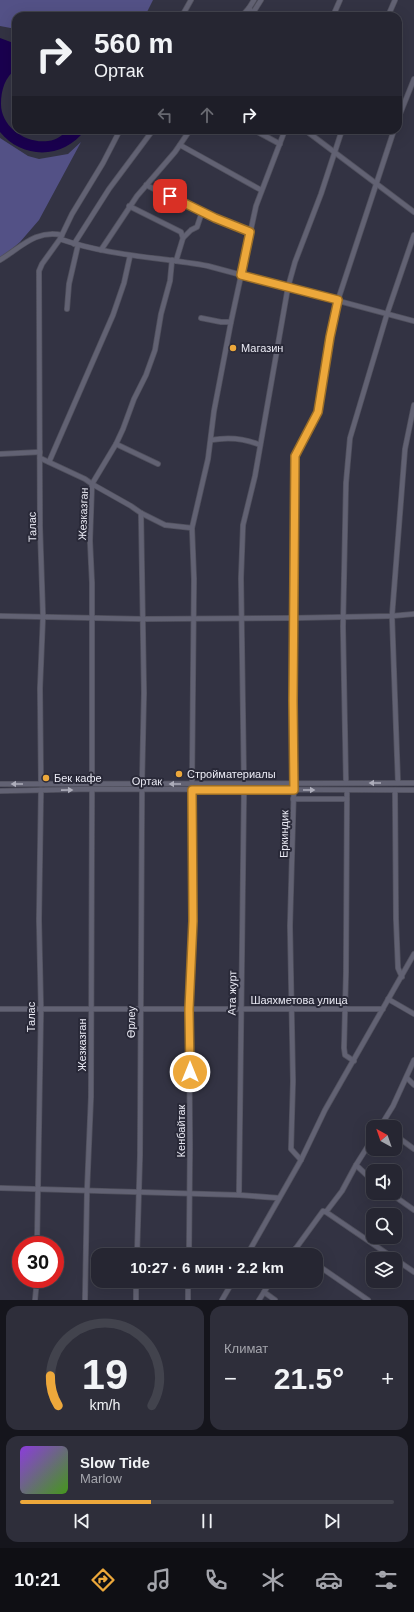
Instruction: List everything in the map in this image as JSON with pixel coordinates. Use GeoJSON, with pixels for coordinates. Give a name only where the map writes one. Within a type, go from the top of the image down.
{"type":"FeatureCollection","features":[{"type":"Feature","properties":{"kind":"street"},"geometry":{"type":"LineString","coordinates":[[184,12],[191,0]]}},
{"type":"Feature","properties":{"kind":"street"},"geometry":{"type":"LineString","coordinates":[[251,12],[254,0]]}},
{"type":"Feature","properties":{"kind":"street"},"geometry":{"type":"LineString","coordinates":[[251,12],[261,0]]}},
{"type":"Feature","properties":{"kind":"street"},"geometry":{"type":"LineString","coordinates":[[335,12],[340,0]]}},
{"type":"Feature","properties":{"kind":"street"},"geometry":{"type":"LineString","coordinates":[[390,12],[395,0]]}},
{"type":"Feature","properties":{"kind":"street"},"geometry":{"type":"LineString","coordinates":[[402,109],[414,79]]}},
{"type":"Feature","properties":{"kind":"street"},"geometry":{"type":"LineString","coordinates":[[61,237],[72,214],[103,163],[118,134]]}},
{"type":"Feature","properties":{"kind":"street"},"geometry":{"type":"LineString","coordinates":[[67,309],[69,284],[76,245],[109,189],[151,134]]}},
{"type":"Feature","properties":{"kind":"street"},"geometry":{"type":"LineString","coordinates":[[101,250],[129,206],[180,145],[187,134]]}},
{"type":"Feature","properties":{"kind":"street"},"geometry":{"type":"LineString","coordinates":[[261,134],[280,144]]}},
{"type":"Feature","properties":{"kind":"street"},"geometry":{"type":"LineString","coordinates":[[192,784],[194,579],[192,528],[208,459],[231,322],[250,232],[261,190],[284,134]]}},
{"type":"Feature","properties":{"kind":"street"},"geometry":{"type":"LineString","coordinates":[[310,134],[414,212]]}},
{"type":"Feature","properties":{"kind":"street"},"geometry":{"type":"LineString","coordinates":[[244,783],[244,702],[241,618],[244,525],[255,476],[288,286],[295,262],[321,194],[341,134]]}},
{"type":"Feature","properties":{"kind":"street"},"geometry":{"type":"LineString","coordinates":[[338,300],[393,134]]}},
{"type":"Feature","properties":{"kind":"street"},"geometry":{"type":"LineString","coordinates":[[180,145],[261,190]]}},
{"type":"Feature","properties":{"kind":"street"},"geometry":{"type":"LineString","coordinates":[[146,185],[215,218],[250,232]]}},
{"type":"Feature","properties":{"kind":"street"},"geometry":{"type":"LineString","coordinates":[[129,206],[176,229],[181,232],[183,238],[196,227],[202,212]]}},
{"type":"Feature","properties":{"kind":"street"},"geometry":{"type":"LineString","coordinates":[[0,260],[30,239],[52,234],[76,245],[130,256],[208,266],[288,286],[414,321]]}},
{"type":"Feature","properties":{"kind":"street"},"geometry":{"type":"LineString","coordinates":[[346,783],[343,618],[346,483],[350,438],[387,314],[414,235]]}},
{"type":"Feature","properties":{"kind":"street","name":"Талас"},"geometry":{"type":"LineString","coordinates":[[41,784],[40,688],[43,616],[39,271],[42,264],[61,237]]}},
{"type":"Feature","properties":{"kind":"street","name":"Жезказган"},"geometry":{"type":"LineString","coordinates":[[92,784],[92,583],[90,541],[92,484],[116,444],[134,399],[146,375],[155,350],[161,314],[174,261],[183,238]]}},
{"type":"Feature","properties":{"kind":"street"},"geometry":{"type":"LineString","coordinates":[[49,462],[113,315],[124,283],[130,256]]}},
{"type":"Feature","properties":{"kind":"street","name":"Еркиндик"},"geometry":{"type":"LineString","coordinates":[[301,1160],[291,1149],[293,1081],[290,926],[294,790],[293,701],[295,456],[318,412],[330,337],[338,300]]}},
{"type":"Feature","properties":{"kind":"street"},"geometry":{"type":"LineString","coordinates":[[201,318],[221,322],[231,322]]}},
{"type":"Feature","properties":{"kind":"street"},"geometry":{"type":"LineString","coordinates":[[398,783],[392,616],[405,449],[414,405]]}},
{"type":"Feature","properties":{"kind":"street"},"geometry":{"type":"LineString","coordinates":[[210,440],[224,437],[236,438],[251,441],[260,445]]}},
{"type":"Feature","properties":{"kind":"street"},"geometry":{"type":"LineString","coordinates":[[116,444],[158,464]]}},
{"type":"Feature","properties":{"kind":"street"},"geometry":{"type":"LineString","coordinates":[[0,454],[40,455],[49,462],[85,479],[141,514],[165,525],[192,528]]}},
{"type":"Feature","properties":{"kind":"street"},"geometry":{"type":"LineString","coordinates":[[141,514],[144,694],[142,783]]}},
{"type":"Feature","properties":{"kind":"street"},"geometry":{"type":"LineString","coordinates":[[0,616],[343,618],[414,614]]}},
{"type":"Feature","properties":{"kind":"street","name":"Ортак"},"geometry":{"type":"LineString","coordinates":[[0,784],[414,783]]}},
{"type":"Feature","properties":{"kind":"street","name":"Жезказган"},"geometry":{"type":"LineString","coordinates":[[85,1300],[87,1191],[91,1097],[90,1008],[92,789]]}},
{"type":"Feature","properties":{"kind":"street","name":"Ортак"},"geometry":{"type":"LineString","coordinates":[[0,791],[92,789],[414,790]]}},
{"type":"Feature","properties":{"kind":"street","name":"Талас"},"geometry":{"type":"LineString","coordinates":[[37,1236],[41,790]]}},
{"type":"Feature","properties":{"kind":"street","name":"Өрлеу"},"geometry":{"type":"LineString","coordinates":[[137,1248],[142,790]]}},
{"type":"Feature","properties":{"kind":"street","name":"Кенбайтак"},"geometry":{"type":"LineString","coordinates":[[189,1248],[189,1009],[193,921],[192,790]]}},
{"type":"Feature","properties":{"kind":"street","name":"Ата журт"},"geometry":{"type":"LineString","coordinates":[[239,1195],[244,790]]}},
{"type":"Feature","properties":{"kind":"street"},"geometry":{"type":"LineString","coordinates":[[347,790],[344,1048],[345,1054],[354,1061]]}},
{"type":"Feature","properties":{"kind":"street"},"geometry":{"type":"LineString","coordinates":[[395,790],[396,919],[398,968],[402,977]]}},
{"type":"Feature","properties":{"kind":"street"},"geometry":{"type":"LineString","coordinates":[[293,799],[347,799]]}},
{"type":"Feature","properties":{"kind":"street"},"geometry":{"type":"LineString","coordinates":[[251,1248],[301,1160],[325,1110],[414,954]]}},
{"type":"Feature","properties":{"kind":"street"},"geometry":{"type":"LineString","coordinates":[[388,1000],[414,1014]]}},
{"type":"Feature","properties":{"kind":"street","name":"Шаяхметова улица"},"geometry":{"type":"LineString","coordinates":[[0,1009],[383,1009]]}},
{"type":"Feature","properties":{"kind":"street"},"geometry":{"type":"LineString","coordinates":[[385,1120],[407,1078],[414,1060]]}},
{"type":"Feature","properties":{"kind":"street"},"geometry":{"type":"LineString","coordinates":[[407,1078],[414,1085]]}},
{"type":"Feature","properties":{"kind":"street"},"geometry":{"type":"LineString","coordinates":[[402,1140],[414,1149]]}},
{"type":"Feature","properties":{"kind":"street"},"geometry":{"type":"LineString","coordinates":[[296,1248],[323,1211],[326,1212],[342,1191],[366,1149]]}},
{"type":"Feature","properties":{"kind":"street"},"geometry":{"type":"LineString","coordinates":[[356,1165],[366,1176]]}},
{"type":"Feature","properties":{"kind":"street"},"geometry":{"type":"LineString","coordinates":[[0,1188],[239,1195],[279,1198]]}},
{"type":"Feature","properties":{"kind":"street"},"geometry":{"type":"LineString","coordinates":[[400,1200],[414,1210]]}},
{"type":"Feature","properties":{"kind":"street"},"geometry":{"type":"LineString","coordinates":[[326,1212],[385,1252]]}},
{"type":"Feature","properties":{"kind":"street"},"geometry":{"type":"LineString","coordinates":[[402,1264],[414,1272]]}},
{"type":"Feature","properties":{"kind":"street"},"geometry":{"type":"LineString","coordinates":[[323,1269],[368,1300]]}},
{"type":"Feature","properties":{"kind":"street"},"geometry":{"type":"LineString","coordinates":[[35,1300],[36,1288]]}},
{"type":"Feature","properties":{"kind":"street"},"geometry":{"type":"LineString","coordinates":[[136,1288],[136,1300]]}},
{"type":"Feature","properties":{"kind":"street"},"geometry":{"type":"LineString","coordinates":[[188,1288],[188,1300]]}},
{"type":"Feature","properties":{"kind":"street"},"geometry":{"type":"LineString","coordinates":[[222,1300],[229,1288]]}},
{"type":"Feature","properties":{"kind":"street"},"geometry":{"type":"LineString","coordinates":[[259,1300],[267,1288]]}},
{"type":"Feature","properties":{"kind":"street"},"geometry":{"type":"LineString","coordinates":[[264,1292],[275,1300]]}},
{"type":"Feature","properties":{"kind":"shaded area"},"geometry":{"type":"Polygon","coordinates":[[[0,0],[153,0],[147,12],[12,12],[12,28],[0,26],[0,0]]]}},
{"type":"Feature","properties":{"kind":"shaded area"},"geometry":{"type":"Polygon","coordinates":[[[0,38],[12,42],[12,72],[4,84],[1,104],[5,120],[12,129],[12,134],[19,134],[31,140],[48,141],[64,134],[81,134],[76,140],[66,146],[55,151],[43,152],[20,148],[9,141],[0,132],[0,38]]]}},
{"type":"Feature","properties":{"kind":"shaded area"},"geometry":{"type":"Polygon","coordinates":[[[0,138],[28,156],[39,159],[68,154],[81,142],[39,220],[20,242],[0,259],[0,138]]]}},
{"type":"Feature","properties":{"kind":"place","name":"Магазин"},"geometry":{"type":"Point","coordinates":[233,348]}},
{"type":"Feature","properties":{"kind":"place","name":"Стройматериалы"},"geometry":{"type":"Point","coordinates":[179,774]}},
{"type":"Feature","properties":{"kind":"place","name":"Бек кафе"},"geometry":{"type":"Point","coordinates":[46,778]}},
{"type":"Feature","properties":{"kind":"route"},"geometry":{"type":"LineString","coordinates":[[170,196],[215,218],[250,232],[241,275],[338,300],[330,337],[318,412],[295,456],[293,527],[294,790],[192,790],[194,849],[193,921],[189,1009],[190,1072]]}}]}
